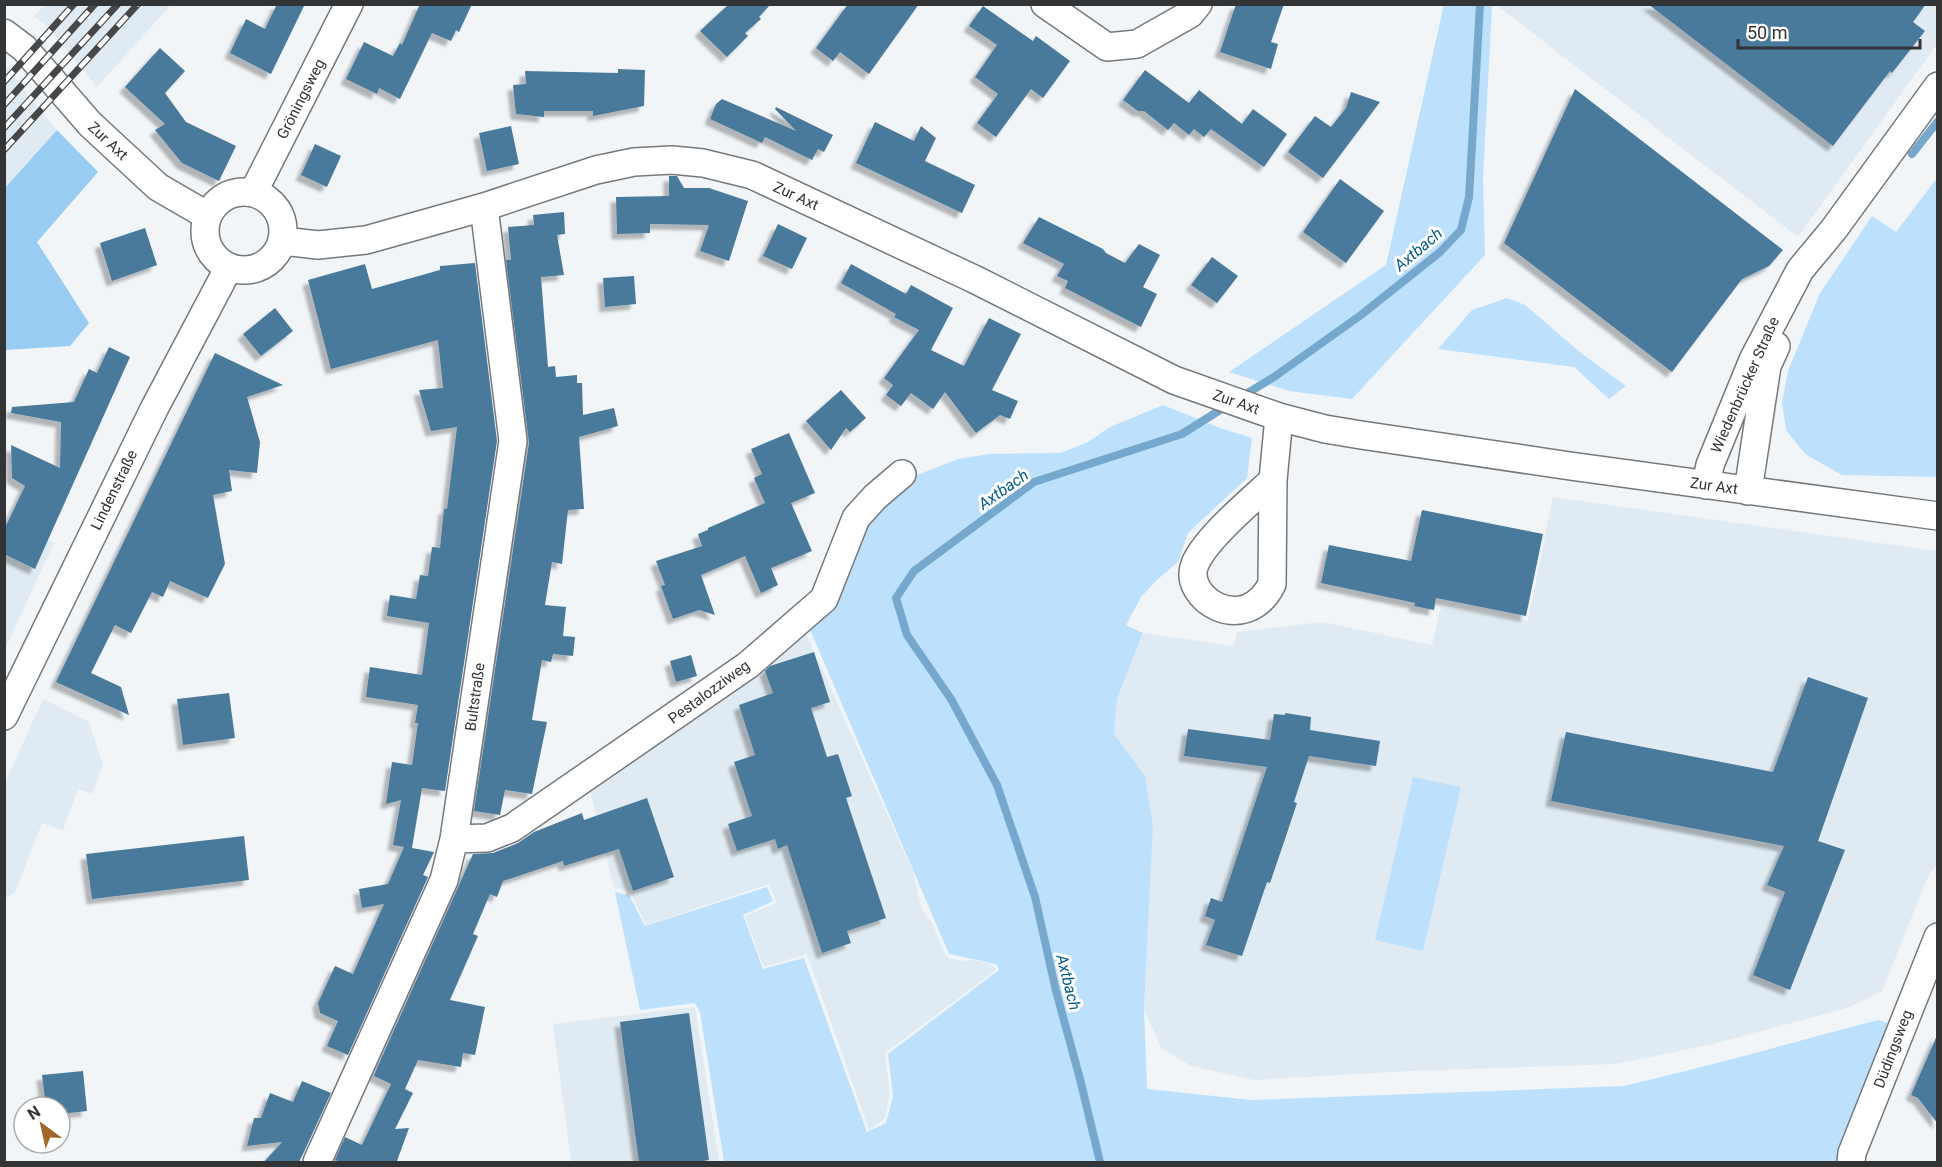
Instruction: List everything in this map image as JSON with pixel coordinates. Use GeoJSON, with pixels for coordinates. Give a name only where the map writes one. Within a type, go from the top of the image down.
{"type":"FeatureCollection","features":[{"type":"Feature","properties":{"kind":"street","name":"Gröningsweg"},"geometry":{"type":"LineString","coordinates":[[253,193],[349,4]]}},
{"type":"Feature","properties":{"kind":"street"},"geometry":{"type":"LineString","coordinates":[[1045,4],[1107,47],[1137,44],[1190,14],[1198,4]]}},
{"type":"Feature","properties":{"kind":"street","name":"Zur Axt"},"geometry":{"type":"LineString","coordinates":[[4,16],[14,41],[90,124],[158,187],[208,216]]}},
{"type":"Feature","properties":{"kind":"street","name":"Wiedenbrücker Straße"},"geometry":{"type":"LineString","coordinates":[[1706,485],[1710,465],[1763,339],[1800,270],[1834,230],[1938,86]]}},
{"type":"Feature","properties":{"kind":"street","name":"Zur Axt"},"geometry":{"type":"LineString","coordinates":[[282,241],[318,245],[366,240],[484,207],[596,170],[634,162],[672,160],[713,165],[752,175],[974,279],[1174,380],[1279,417],[1325,429],[1361,435],[1938,516]]}},
{"type":"Feature","properties":{"kind":"street"},"geometry":{"type":"LineString","coordinates":[[235,193],[253,193],[272,202],[282,220],[282,241],[277,253],[267,263],[255,269],[242,270],[228,267],[216,258],[208,246],[205,231],[208,216],[219,201],[235,193]]}},
{"type":"Feature","properties":{"kind":"street","name":"Bultstraße"},"geometry":{"type":"LineString","coordinates":[[317,1162],[444,880],[454,839],[513,441],[484,207]]}},
{"type":"Feature","properties":{"kind":"street","name":"Wiedenbrücker Straße"},"geometry":{"type":"LineString","coordinates":[[1748,491],[1767,366],[1789,317],[1815,271],[1834,230]]}},
{"type":"Feature","properties":{"kind":"street","name":"Lindenstraße"},"geometry":{"type":"LineString","coordinates":[[4,716],[154,409],[228,267]]}},
{"type":"Feature","properties":{"kind":"street","name":"Zur Axt"},"geometry":{"type":"LineString","coordinates":[[1273,480],[1279,417]]}},
{"type":"Feature","properties":{"kind":"street","name":"Pestalozziweg"},"geometry":{"type":"LineString","coordinates":[[454,839],[487,838],[512,828],[748,665],[824,599],[856,518],[875,497],[902,474]]}},
{"type":"Feature","properties":{"kind":"street","name":"Düdingsweg"},"geometry":{"type":"LineString","coordinates":[[1851,1162],[1852,1152],[1938,937]]}},
{"type":"Feature","properties":{"kind":"shaded area"},"geometry":{"type":"Polygon","coordinates":[[[1444,4],[1492,5],[1483,179],[1485,255],[1352,399],[1289,391],[1229,372],[1386,265],[1444,4]]]}},
{"type":"Feature","properties":{"kind":"shaded area"},"geometry":{"type":"Polygon","coordinates":[[[44,5],[171,5],[97,87],[44,23],[33,17],[44,5]]]}},
{"type":"Feature","properties":{"kind":"shaded area"},"geometry":{"type":"Polygon","coordinates":[[[1496,5],[1937,5],[1937,44],[1798,237],[1496,5]]]}},
{"type":"Feature","properties":{"kind":"shaded area"},"geometry":{"type":"Polygon","coordinates":[[[5,66],[57,130],[5,188],[5,66]]]}},
{"type":"Feature","properties":{"kind":"shaded area"},"geometry":{"type":"Polygon","coordinates":[[[57,130],[98,172],[37,242],[89,323],[70,346],[5,350],[5,188],[57,130]]]}},
{"type":"Feature","properties":{"kind":"shaded area"},"geometry":{"type":"Polygon","coordinates":[[[1937,178],[1937,477],[1842,475],[1805,454],[1786,430],[1782,403],[1788,371],[1820,293],[1872,216],[1896,232],[1937,178]]]}},
{"type":"Feature","properties":{"kind":"shaded area"},"geometry":{"type":"Polygon","coordinates":[[[1507,298],[1525,305],[1581,353],[1626,386],[1609,399],[1574,367],[1438,349],[1472,310],[1507,298]]]}},
{"type":"Feature","properties":{"kind":"shaded area"},"geometry":{"type":"Polygon","coordinates":[[[1163,405],[1252,438],[1247,478],[1188,533],[1178,562],[1141,597],[1126,625],[1143,633],[1117,699],[1114,734],[1145,776],[1153,826],[1144,1008],[1147,1089],[1251,1100],[1623,1086],[1878,1020],[1888,1023],[1838,1162],[724,1162],[700,1012],[695,1003],[640,1010],[615,892],[629,895],[645,926],[767,887],[773,901],[743,915],[763,969],[804,958],[867,1132],[886,1123],[893,1096],[888,1054],[999,970],[996,964],[949,954],[808,625],[860,525],[907,479],[958,459],[989,454],[1060,453],[1088,442],[1110,427],[1163,405]]]}},
{"type":"Feature","properties":{"kind":"shaded area"},"geometry":{"type":"Polygon","coordinates":[[[1553,497],[1937,551],[1937,865],[1929,874],[1882,991],[1847,1008],[1713,1044],[1616,1064],[1411,1071],[1254,1080],[1191,1066],[1161,1048],[1144,1009],[1153,826],[1114,734],[1117,699],[1143,633],[1234,646],[1237,632],[1322,622],[1432,645],[1441,607],[1528,621],[1553,497]]]}},
{"type":"Feature","properties":{"kind":"shaded area"},"geometry":{"type":"Polygon","coordinates":[[[5,521],[54,543],[5,649],[5,521]]]}},
{"type":"Feature","properties":{"kind":"shaded area"},"geometry":{"type":"Polygon","coordinates":[[[805,631],[913,872],[922,910],[933,925],[945,954],[949,958],[961,961],[976,960],[993,965],[996,970],[885,1053],[890,1095],[885,1118],[869,1130],[807,954],[764,967],[745,916],[776,903],[769,884],[646,925],[630,891],[614,888],[589,785],[805,631]]]}},
{"type":"Feature","properties":{"kind":"shaded area"},"geometry":{"type":"Polygon","coordinates":[[[43,699],[89,722],[103,765],[92,794],[78,789],[63,830],[42,823],[15,892],[5,899],[5,783],[43,699]]]}},
{"type":"Feature","properties":{"kind":"shaded area"},"geometry":{"type":"Polygon","coordinates":[[[1413,777],[1461,787],[1423,951],[1375,940],[1413,777]]]}},
{"type":"Feature","properties":{"kind":"shaded area"},"geometry":{"type":"Polygon","coordinates":[[[695,1007],[719,1162],[571,1162],[553,1024],[695,1007]]]}},
{"type":"Feature","properties":{"kind":"building"},"geometry":{"type":"Polygon","coordinates":[[[277,4],[305,4],[271,74],[230,53],[246,19],[265,29],[277,4]]]}},
{"type":"Feature","properties":{"kind":"building"},"geometry":{"type":"Polygon","coordinates":[[[420,4],[472,4],[459,32],[456,30],[451,41],[432,33],[400,99],[379,88],[377,94],[346,79],[364,42],[393,56],[400,43],[402,45],[420,4]]]}},
{"type":"Feature","properties":{"kind":"building"},"geometry":{"type":"Polygon","coordinates":[[[729,4],[771,4],[759,17],[761,19],[745,33],[748,36],[727,57],[700,31],[729,4]]]}},
{"type":"Feature","properties":{"kind":"building"},"geometry":{"type":"Polygon","coordinates":[[[848,4],[919,4],[869,74],[840,52],[833,61],[816,48],[848,4]]]}},
{"type":"Feature","properties":{"kind":"building"},"geometry":{"type":"Polygon","coordinates":[[[1236,4],[1284,4],[1271,42],[1278,44],[1271,69],[1220,52],[1236,4]]]}},
{"type":"Feature","properties":{"kind":"building"},"geometry":{"type":"Polygon","coordinates":[[[1648,4],[1926,4],[1913,22],[1925,31],[1892,73],[1890,71],[1833,146],[1648,4]]]}},
{"type":"Feature","properties":{"kind":"building"},"geometry":{"type":"Polygon","coordinates":[[[983,6],[1033,41],[1036,36],[1070,61],[1043,98],[1031,89],[996,137],[977,123],[998,94],[975,77],[997,45],[969,26],[983,6]]]}},
{"type":"Feature","properties":{"kind":"building"},"geometry":{"type":"Polygon","coordinates":[[[160,48],[185,71],[165,93],[186,122],[236,146],[219,181],[182,163],[155,130],[165,124],[125,87],[160,48]]]}},
{"type":"Feature","properties":{"kind":"building"},"geometry":{"type":"Polygon","coordinates":[[[618,69],[645,70],[644,106],[593,116],[593,111],[544,111],[544,117],[516,114],[513,85],[526,84],[525,71],[618,73],[618,69]]]}},
{"type":"Feature","properties":{"kind":"building"},"geometry":{"type":"Polygon","coordinates":[[[1145,70],[1189,103],[1199,90],[1242,124],[1253,109],[1287,134],[1264,167],[1211,129],[1204,137],[1194,129],[1189,135],[1174,123],[1168,130],[1144,111],[1138,111],[1123,100],[1145,70]]]}},
{"type":"Feature","properties":{"kind":"building"},"geometry":{"type":"Polygon","coordinates":[[[1575,89],[1783,250],[1769,266],[1742,279],[1672,372],[1504,243],[1575,89]]]}},
{"type":"Feature","properties":{"kind":"building"},"geometry":{"type":"Polygon","coordinates":[[[1351,92],[1380,102],[1323,178],[1288,152],[1315,116],[1331,127],[1346,108],[1351,92]]]}},
{"type":"Feature","properties":{"kind":"building"},"geometry":{"type":"Polygon","coordinates":[[[722,99],[796,131],[775,109],[776,107],[833,135],[824,152],[818,149],[812,160],[765,137],[762,143],[710,119],[716,104],[722,99]]]}},
{"type":"Feature","properties":{"kind":"building"},"geometry":{"type":"Polygon","coordinates":[[[875,122],[914,141],[921,126],[936,138],[925,161],[975,185],[962,213],[856,163],[875,122]]]}},
{"type":"Feature","properties":{"kind":"building"},"geometry":{"type":"Polygon","coordinates":[[[511,126],[519,164],[487,171],[479,133],[511,126]]]}},
{"type":"Feature","properties":{"kind":"building"},"geometry":{"type":"Polygon","coordinates":[[[315,144],[341,156],[327,187],[301,175],[315,144]]]}},
{"type":"Feature","properties":{"kind":"building"},"geometry":{"type":"Polygon","coordinates":[[[669,176],[677,176],[684,188],[709,188],[748,201],[729,261],[700,251],[709,225],[650,224],[650,233],[617,234],[616,197],[669,196],[669,176]]]}},
{"type":"Feature","properties":{"kind":"building"},"geometry":{"type":"Polygon","coordinates":[[[1340,179],[1384,211],[1346,263],[1303,232],[1340,179]]]}},
{"type":"Feature","properties":{"kind":"building"},"geometry":{"type":"Polygon","coordinates":[[[564,212],[565,234],[557,235],[564,275],[541,277],[548,367],[555,366],[556,377],[577,375],[577,383],[582,383],[583,415],[614,408],[618,426],[579,437],[584,509],[568,510],[562,564],[552,562],[545,605],[566,607],[563,636],[575,637],[573,656],[553,654],[551,662],[542,660],[532,720],[547,722],[532,794],[505,790],[500,815],[474,811],[529,443],[506,260],[511,260],[508,227],[534,225],[533,215],[564,212]]]}},
{"type":"Feature","properties":{"kind":"building"},"geometry":{"type":"Polygon","coordinates":[[[1039,217],[1103,249],[1125,263],[1139,244],[1160,255],[1143,287],[1157,294],[1141,327],[1065,288],[1068,281],[1057,276],[1064,264],[1023,243],[1039,217]]]}},
{"type":"Feature","properties":{"kind":"building"},"geometry":{"type":"Polygon","coordinates":[[[778,224],[807,238],[792,269],[763,256],[778,224]]]}},
{"type":"Feature","properties":{"kind":"building"},"geometry":{"type":"Polygon","coordinates":[[[145,228],[157,265],[112,281],[100,243],[145,228]]]}},
{"type":"Feature","properties":{"kind":"building"},"geometry":{"type":"Polygon","coordinates":[[[1212,257],[1238,276],[1217,303],[1191,285],[1212,257]]]}},
{"type":"Feature","properties":{"kind":"building"},"geometry":{"type":"Polygon","coordinates":[[[475,263],[497,441],[445,791],[422,788],[412,848],[434,852],[423,875],[428,877],[348,1055],[327,1046],[338,1021],[320,1013],[318,1003],[335,966],[353,974],[384,904],[362,908],[359,889],[388,884],[404,847],[393,845],[401,800],[386,804],[392,762],[412,765],[418,723],[415,723],[418,705],[366,697],[370,667],[422,675],[429,623],[387,616],[390,595],[416,599],[420,575],[428,576],[432,547],[440,548],[457,427],[431,431],[419,390],[443,388],[438,340],[331,369],[308,280],[365,264],[372,289],[440,270],[440,266],[475,263]]]}},
{"type":"Feature","properties":{"kind":"building"},"geometry":{"type":"Polygon","coordinates":[[[851,264],[906,294],[911,285],[953,308],[931,350],[964,366],[989,318],[1021,334],[992,390],[1018,401],[1010,419],[1000,415],[976,433],[945,392],[933,409],[911,393],[901,406],[886,395],[893,385],[884,378],[919,330],[894,317],[896,314],[841,283],[851,264]]]}},
{"type":"Feature","properties":{"kind":"building"},"geometry":{"type":"Polygon","coordinates":[[[634,276],[636,304],[605,307],[603,278],[634,276]]]}},
{"type":"Feature","properties":{"kind":"building"},"geometry":{"type":"Polygon","coordinates":[[[275,308],[293,331],[261,356],[243,334],[275,308]]]}},
{"type":"Feature","properties":{"kind":"building"},"geometry":{"type":"Polygon","coordinates":[[[109,347],[130,357],[35,569],[4,554],[4,530],[25,486],[12,478],[11,445],[60,468],[61,422],[11,413],[12,407],[74,402],[89,369],[97,373],[109,347]]]}},
{"type":"Feature","properties":{"kind":"building"},"geometry":{"type":"Polygon","coordinates":[[[215,353],[283,385],[247,397],[260,442],[257,473],[229,470],[232,491],[213,495],[225,564],[208,598],[170,581],[163,597],[152,592],[131,633],[115,625],[91,673],[121,687],[129,715],[56,682],[215,353]]]}},
{"type":"Feature","properties":{"kind":"building"},"geometry":{"type":"Polygon","coordinates":[[[841,390],[866,418],[850,432],[846,428],[831,450],[806,421],[841,390]]]}},
{"type":"Feature","properties":{"kind":"building"},"geometry":{"type":"Polygon","coordinates":[[[789,433],[815,493],[791,503],[812,551],[771,568],[778,585],[761,593],[745,556],[701,575],[715,615],[699,610],[673,619],[661,586],[665,585],[656,561],[702,546],[698,534],[765,503],[754,478],[762,474],[751,449],[789,433]]]}},
{"type":"Feature","properties":{"kind":"building"},"geometry":{"type":"Polygon","coordinates":[[[1422,510],[1543,534],[1526,616],[1436,598],[1434,610],[1414,606],[1415,603],[1321,583],[1329,545],[1411,561],[1422,510]]]}},
{"type":"Feature","properties":{"kind":"building"},"geometry":{"type":"Polygon","coordinates":[[[814,652],[830,702],[811,708],[827,757],[838,754],[852,796],[846,798],[886,918],[847,931],[851,943],[822,953],[787,845],[778,849],[775,839],[737,851],[728,824],[752,816],[734,762],[755,755],[739,705],[773,693],[765,671],[770,666],[814,652]]]}},
{"type":"Feature","properties":{"kind":"building"},"geometry":{"type":"Polygon","coordinates":[[[691,655],[697,676],[676,682],[670,661],[691,655]]]}},
{"type":"Feature","properties":{"kind":"building"},"geometry":{"type":"Polygon","coordinates":[[[1808,677],[1868,698],[1818,841],[1845,850],[1790,990],[1753,975],[1785,892],[1767,885],[1784,846],[1551,801],[1566,732],[1773,772],[1808,677]]]}},
{"type":"Feature","properties":{"kind":"building"},"geometry":{"type":"Polygon","coordinates":[[[229,693],[235,738],[183,745],[177,699],[229,693]]]}},
{"type":"Feature","properties":{"kind":"building"},"geometry":{"type":"Polygon","coordinates":[[[1285,713],[1311,717],[1310,730],[1380,741],[1376,766],[1309,756],[1285,839],[1270,883],[1267,882],[1242,956],[1206,945],[1215,920],[1205,916],[1211,898],[1222,902],[1267,767],[1184,756],[1188,729],[1270,740],[1274,714],[1285,715],[1285,713]]]}},
{"type":"Feature","properties":{"kind":"building"},"geometry":{"type":"Polygon","coordinates":[[[647,798],[674,877],[633,891],[619,849],[564,866],[563,861],[503,881],[497,897],[490,894],[473,934],[478,936],[450,1000],[485,1007],[475,1055],[463,1053],[461,1067],[418,1060],[405,1089],[413,1093],[395,1129],[409,1128],[397,1161],[400,1162],[341,1162],[335,1160],[345,1137],[362,1145],[391,1084],[374,1076],[473,854],[493,853],[518,843],[534,832],[582,813],[584,820],[647,798]]]}},
{"type":"Feature","properties":{"kind":"building"},"geometry":{"type":"Polygon","coordinates":[[[244,836],[249,880],[92,899],[86,854],[244,836]]]}},
{"type":"Feature","properties":{"kind":"building"},"geometry":{"type":"Polygon","coordinates":[[[689,1013],[709,1160],[639,1162],[620,1022],[689,1013]]]}},
{"type":"Feature","properties":{"kind":"building"},"geometry":{"type":"Polygon","coordinates":[[[1938,1033],[1938,1124],[1918,1098],[1911,1095],[1938,1033]]]}},
{"type":"Feature","properties":{"kind":"building"},"geometry":{"type":"Polygon","coordinates":[[[83,1071],[87,1111],[72,1113],[72,1095],[44,1095],[42,1075],[83,1071]]]}},
{"type":"Feature","properties":{"kind":"building"},"geometry":{"type":"Polygon","coordinates":[[[302,1081],[331,1093],[304,1152],[299,1162],[264,1162],[282,1142],[247,1146],[254,1118],[261,1118],[270,1093],[293,1102],[302,1081]]]}},
{"type":"Feature","properties":{"kind":"waterway","name":"Axtbach"},"geometry":{"type":"LineString","coordinates":[[1241,397],[1274,377],[1361,315],[1440,252],[1461,230],[1469,197],[1480,4]]}},
{"type":"Feature","properties":{"kind":"waterway"},"geometry":{"type":"LineString","coordinates":[[1912,154],[1938,121]]}},
{"type":"Feature","properties":{"kind":"waterway","name":"Axtbach"},"geometry":{"type":"LineString","coordinates":[[1100,1162],[1056,991],[1035,897],[997,785],[951,699],[907,635],[896,598],[914,571],[1034,482],[1182,434],[1228,405]]}},
{"type":"Feature","properties":{"kind":"railway"},"geometry":{"type":"LineString","coordinates":[[4,82],[74,4]]}},
{"type":"Feature","properties":{"kind":"railway"},"geometry":{"type":"LineString","coordinates":[[4,105],[95,4]]}},
{"type":"Feature","properties":{"kind":"railway"},"geometry":{"type":"LineString","coordinates":[[4,128],[118,4]]}},
{"type":"Feature","properties":{"kind":"railway"},"geometry":{"type":"LineString","coordinates":[[4,150],[138,4]]}}]}
